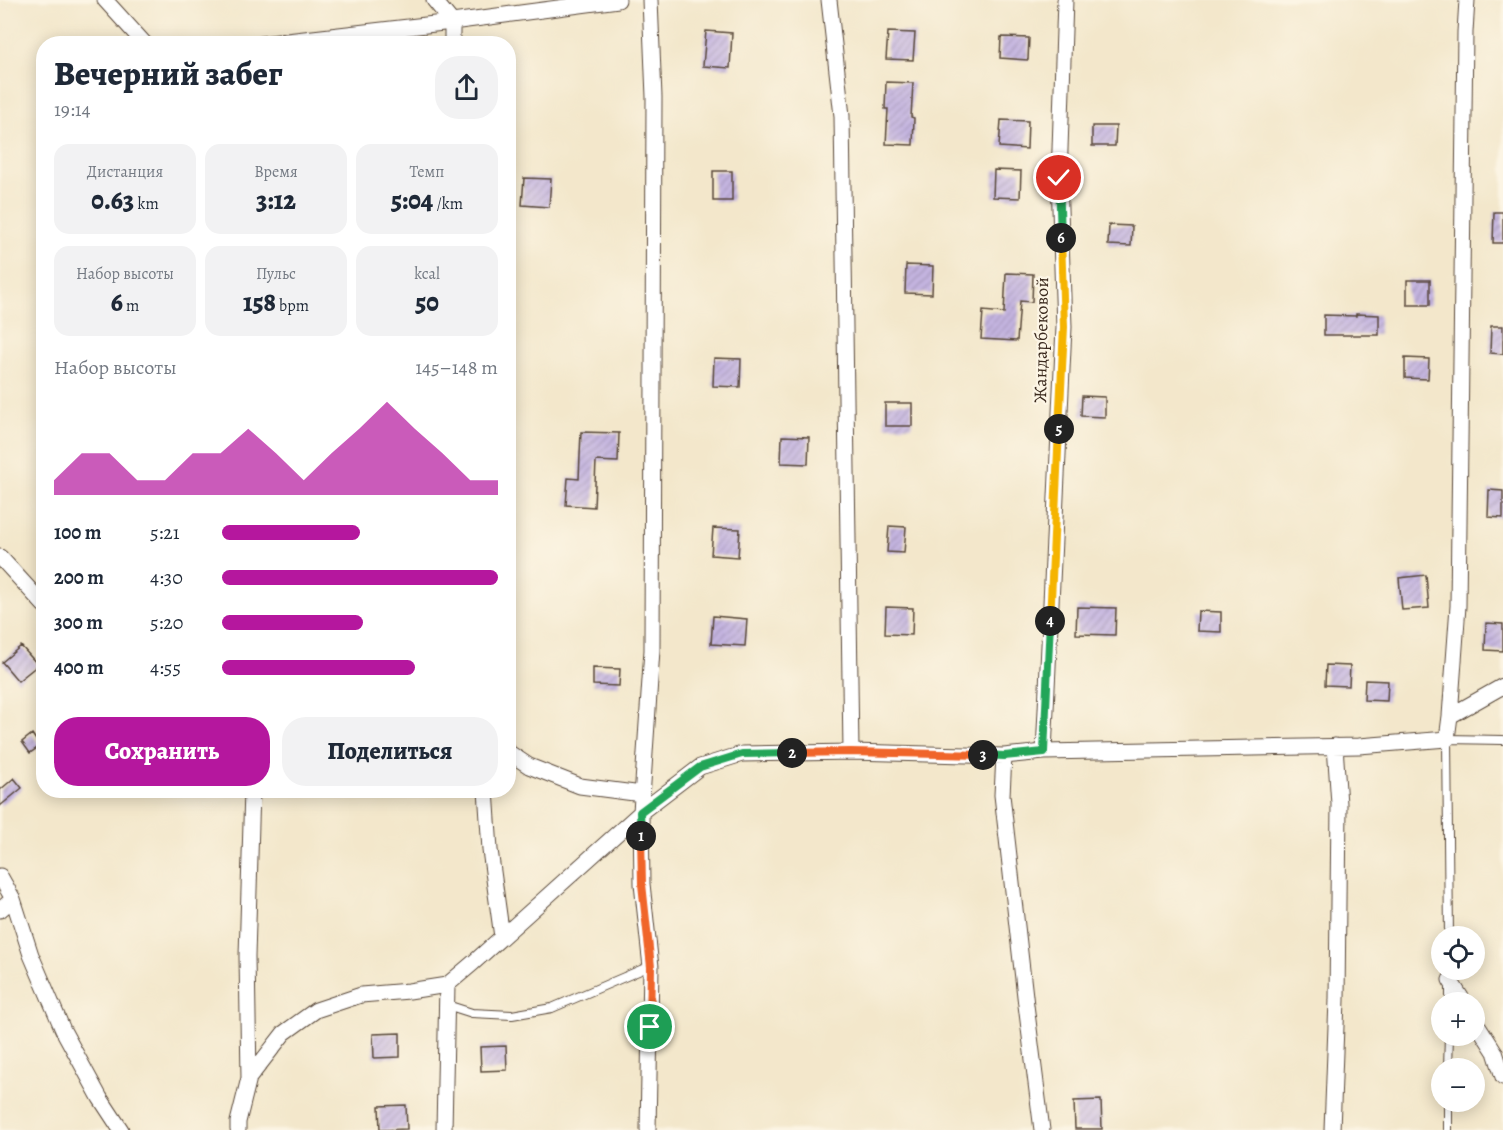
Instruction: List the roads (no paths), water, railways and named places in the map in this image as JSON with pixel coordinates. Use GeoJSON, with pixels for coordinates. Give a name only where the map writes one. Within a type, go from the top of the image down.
{"type":"FeatureCollection","features":[{"type":"Feature","properties":{"kind":"street"},"geometry":{"type":"LineString","coordinates":[[105,0],[138,36]]}},
{"type":"Feature","properties":{"kind":"street"},"geometry":{"type":"LineString","coordinates":[[434,0],[452,22],[452,36]]}},
{"type":"Feature","properties":{"kind":"street"},"geometry":{"type":"LineString","coordinates":[[330,36],[618,0]]}},
{"type":"Feature","properties":{"kind":"street"},"geometry":{"type":"LineString","coordinates":[[648,1130],[651,966],[642,884],[640,812],[652,650],[654,98],[650,0]]}},
{"type":"Feature","properties":{"kind":"street"},"geometry":{"type":"LineString","coordinates":[[829,0],[842,116],[851,752]]}},
{"type":"Feature","properties":{"kind":"street","name":"Жандарбековой"},"geometry":{"type":"LineString","coordinates":[[1044,752],[1064,327],[1059,178],[1065,0]]}},
{"type":"Feature","properties":{"kind":"street"},"geometry":{"type":"LineString","coordinates":[[249,1078],[284,1033],[316,1010],[361,995],[409,991],[447,984],[640,812],[700,767],[742,754],[851,752],[1004,756],[1044,752],[1359,746],[1447,739],[1458,606],[1467,0]]}},
{"type":"Feature","properties":{"kind":"street"},"geometry":{"type":"LineString","coordinates":[[0,557],[36,596]]}},
{"type":"Feature","properties":{"kind":"street"},"geometry":{"type":"LineString","coordinates":[[1450,716],[1503,686]]}},
{"type":"Feature","properties":{"kind":"street"},"geometry":{"type":"LineString","coordinates":[[1332,1130],[1337,1000],[1339,804],[1335,746]]}},
{"type":"Feature","properties":{"kind":"street"},"geometry":{"type":"LineString","coordinates":[[1004,756],[1002,795],[1042,1130]]}},
{"type":"Feature","properties":{"kind":"street"},"geometry":{"type":"LineString","coordinates":[[516,757],[529,766],[580,786],[642,794]]}},
{"type":"Feature","properties":{"kind":"street"},"geometry":{"type":"LineString","coordinates":[[238,1130],[249,1078],[247,956],[252,798]]}},
{"type":"Feature","properties":{"kind":"street"},"geometry":{"type":"LineString","coordinates":[[487,798],[490,849],[502,937]]}},
{"type":"Feature","properties":{"kind":"street"},"geometry":{"type":"LineString","coordinates":[[0,876],[13,899],[31,955],[63,1030],[100,1098],[121,1130]]}},
{"type":"Feature","properties":{"kind":"street"},"geometry":{"type":"LineString","coordinates":[[0,910],[13,899]]}},
{"type":"Feature","properties":{"kind":"street"},"geometry":{"type":"LineString","coordinates":[[444,1130],[447,984]]}},
{"type":"Feature","properties":{"kind":"street"},"geometry":{"type":"LineString","coordinates":[[1485,1036],[1495,1052],[1503,1077]]}},
{"type":"Feature","properties":{"kind":"lane"},"geometry":{"type":"LineString","coordinates":[[1449,926],[1447,739],[1503,740]]}},
{"type":"Feature","properties":{"kind":"lane"},"geometry":{"type":"LineString","coordinates":[[447,1005],[472,1013],[512,1015],[552,1008],[651,966]]}},
{"type":"Feature","properties":{"kind":"lane"},"geometry":{"type":"LineString","coordinates":[[1448,1112],[1448,1130]]}}]}
